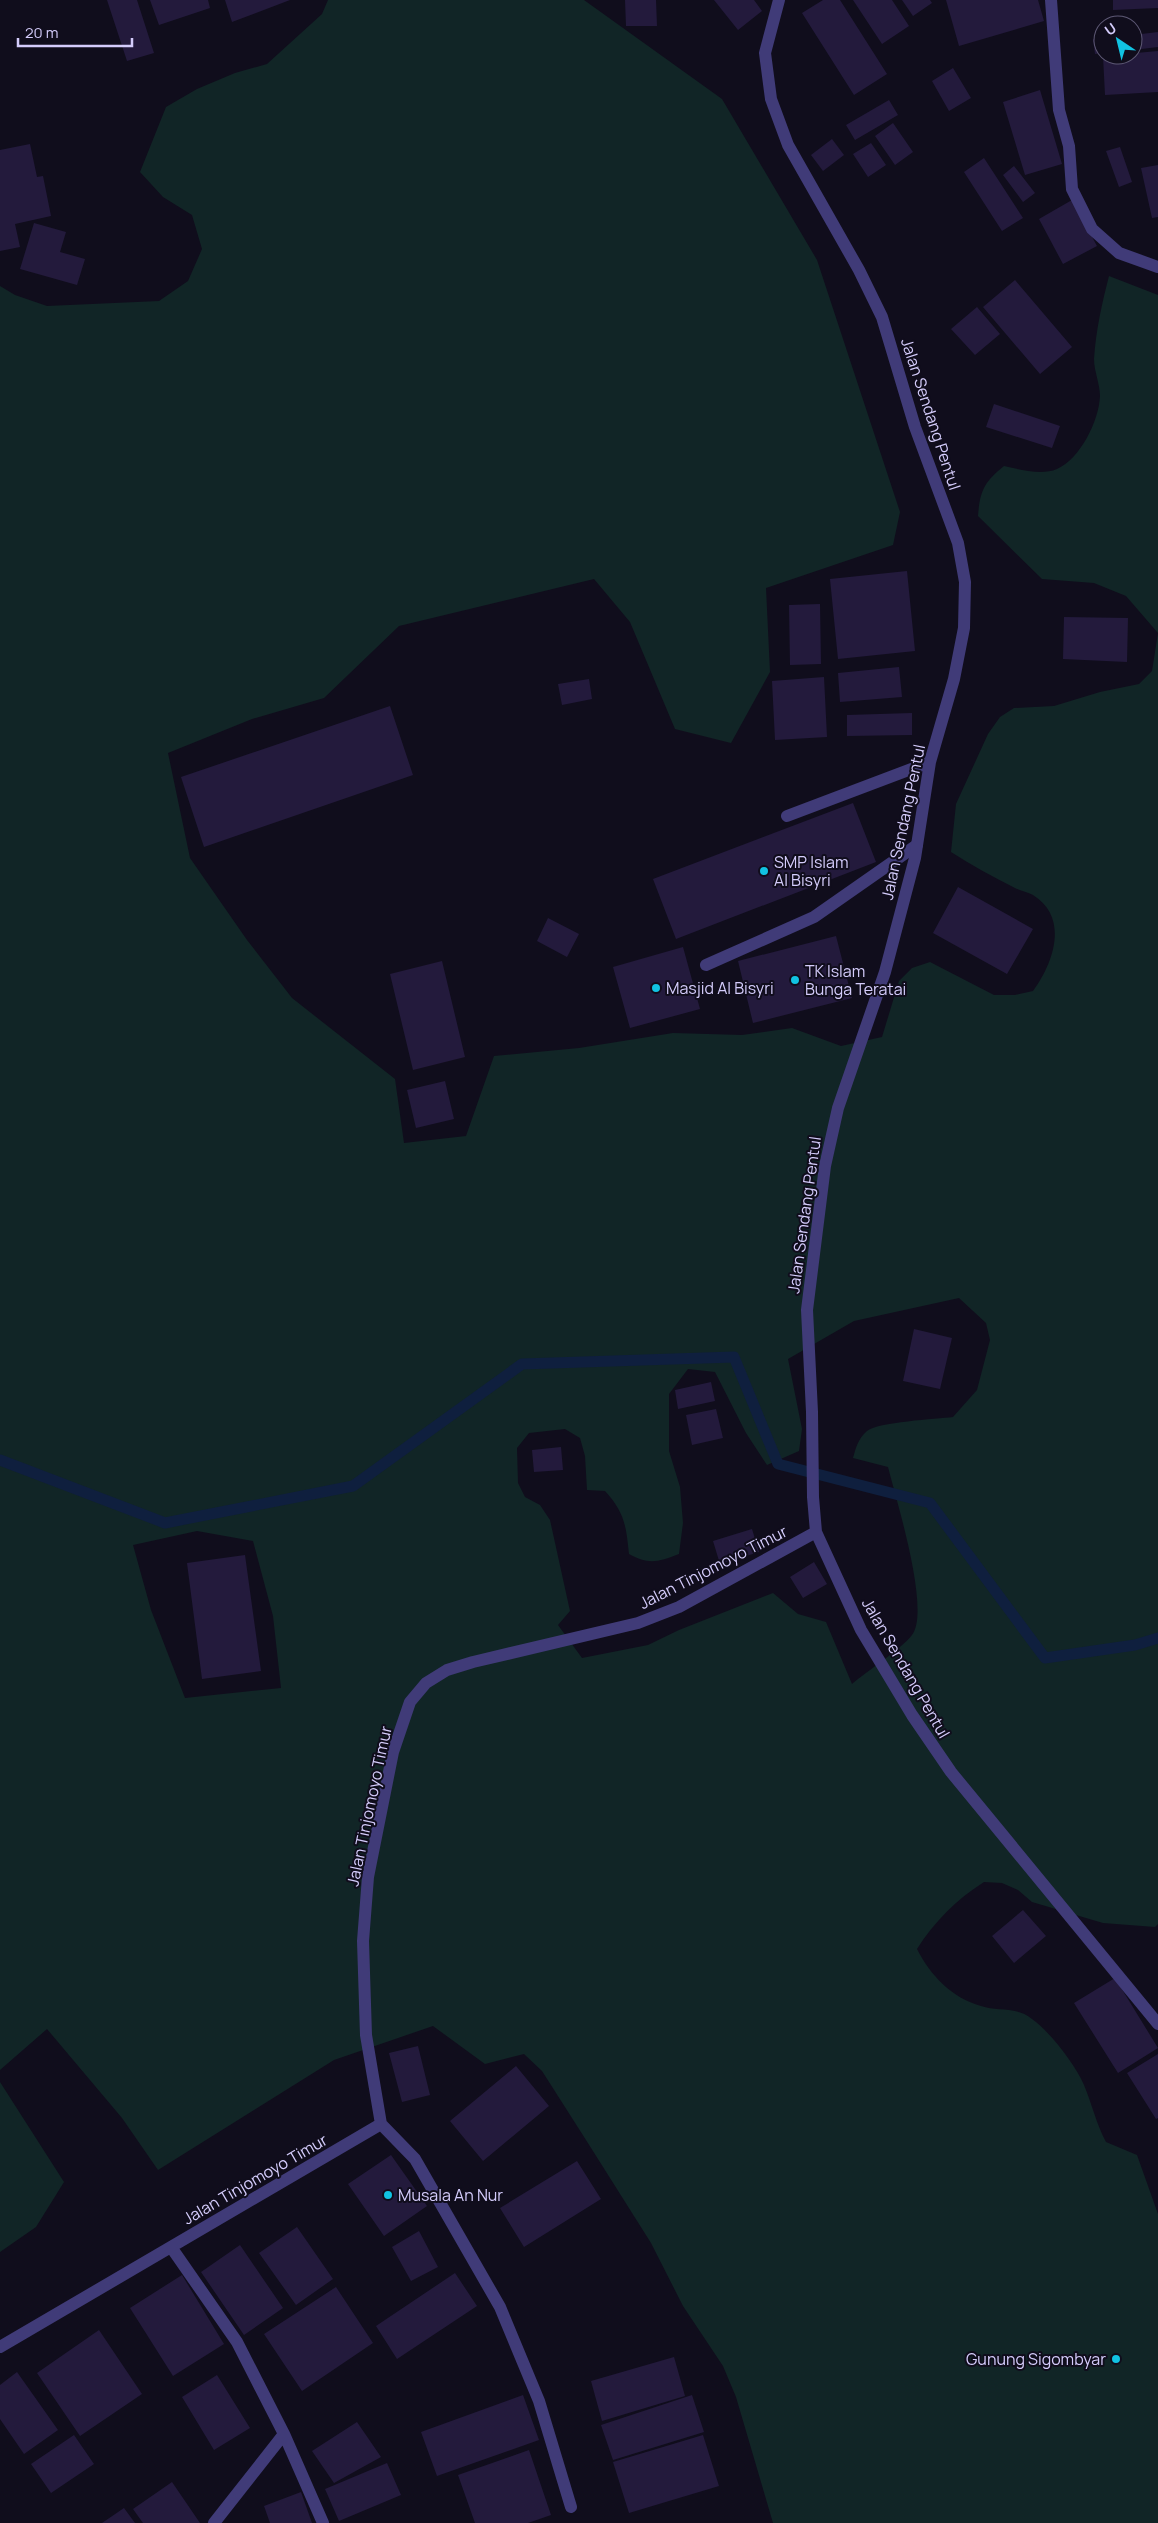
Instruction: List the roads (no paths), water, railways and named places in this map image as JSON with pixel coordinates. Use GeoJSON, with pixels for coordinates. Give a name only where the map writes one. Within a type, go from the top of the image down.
{"type":"FeatureCollection","features":[{"type":"Feature","properties":{"kind":"street","name":"Jalan Sendang Pentul"},"geometry":{"type":"LineString","coordinates":[[779,0],[765,53],[771,99],[788,145],[859,270],[882,317],[915,426],[958,542],[965,582],[964,628],[954,679],[930,762],[917,845],[886,972],[838,1108],[825,1166],[807,1310],[812,1412],[813,1497],[816,1532],[861,1630],[928,1740],[951,1772],[1158,2024]]}},
{"type":"Feature","properties":{"kind":"street"},"geometry":{"type":"LineString","coordinates":[[1051,0],[1059,110],[1069,146],[1072,189],[1092,229],[1119,252],[1158,267]]}},
{"type":"Feature","properties":{"kind":"street"},"geometry":{"type":"LineString","coordinates":[[787,816],[930,762]]}},
{"type":"Feature","properties":{"kind":"street"},"geometry":{"type":"LineString","coordinates":[[706,965],[814,917],[917,845]]}},
{"type":"Feature","properties":{"kind":"street","name":"Jalan Tinjomoyo Timur"},"geometry":{"type":"LineString","coordinates":[[0,2346],[381,2124],[366,2035],[363,1982],[366,1895],[393,1752],[410,1702],[426,1683],[447,1670],[473,1662],[630,1625],[671,1610],[816,1532]]}},
{"type":"Feature","properties":{"kind":"street"},"geometry":{"type":"LineString","coordinates":[[381,2124],[415,2159],[500,2308],[538,2401],[571,2507]]}},
{"type":"Feature","properties":{"kind":"street"},"geometry":{"type":"LineString","coordinates":[[171,2248],[237,2342],[284,2434],[323,2523]]}},
{"type":"Feature","properties":{"kind":"street"},"geometry":{"type":"LineString","coordinates":[[214,2523],[284,2434]]}},
{"type":"Feature","properties":{"kind":"waterway"},"geometry":{"type":"LineString","coordinates":[[0,1460],[165,1523],[353,1486],[522,1364],[734,1357],[778,1464],[930,1503],[1045,1658],[1135,1645],[1158,1638]]}},
{"type":"Feature","properties":{"kind":"place","name":"SMP Islam Al Bisyri"},"geometry":{"type":"Point","coordinates":[764,871]}},
{"type":"Feature","properties":{"kind":"place","name":"TK Islam Bunga Teratai"},"geometry":{"type":"Point","coordinates":[795,980]}},
{"type":"Feature","properties":{"kind":"place","name":"Masjid Al Bisyri"},"geometry":{"type":"Point","coordinates":[656,988]}},
{"type":"Feature","properties":{"kind":"place","name":"Musala An Nur"},"geometry":{"type":"Point","coordinates":[388,2195]}},
{"type":"Feature","properties":{"kind":"place","name":"Gunung Sigombyar"},"geometry":{"type":"Point","coordinates":[1116,2359]}}]}
